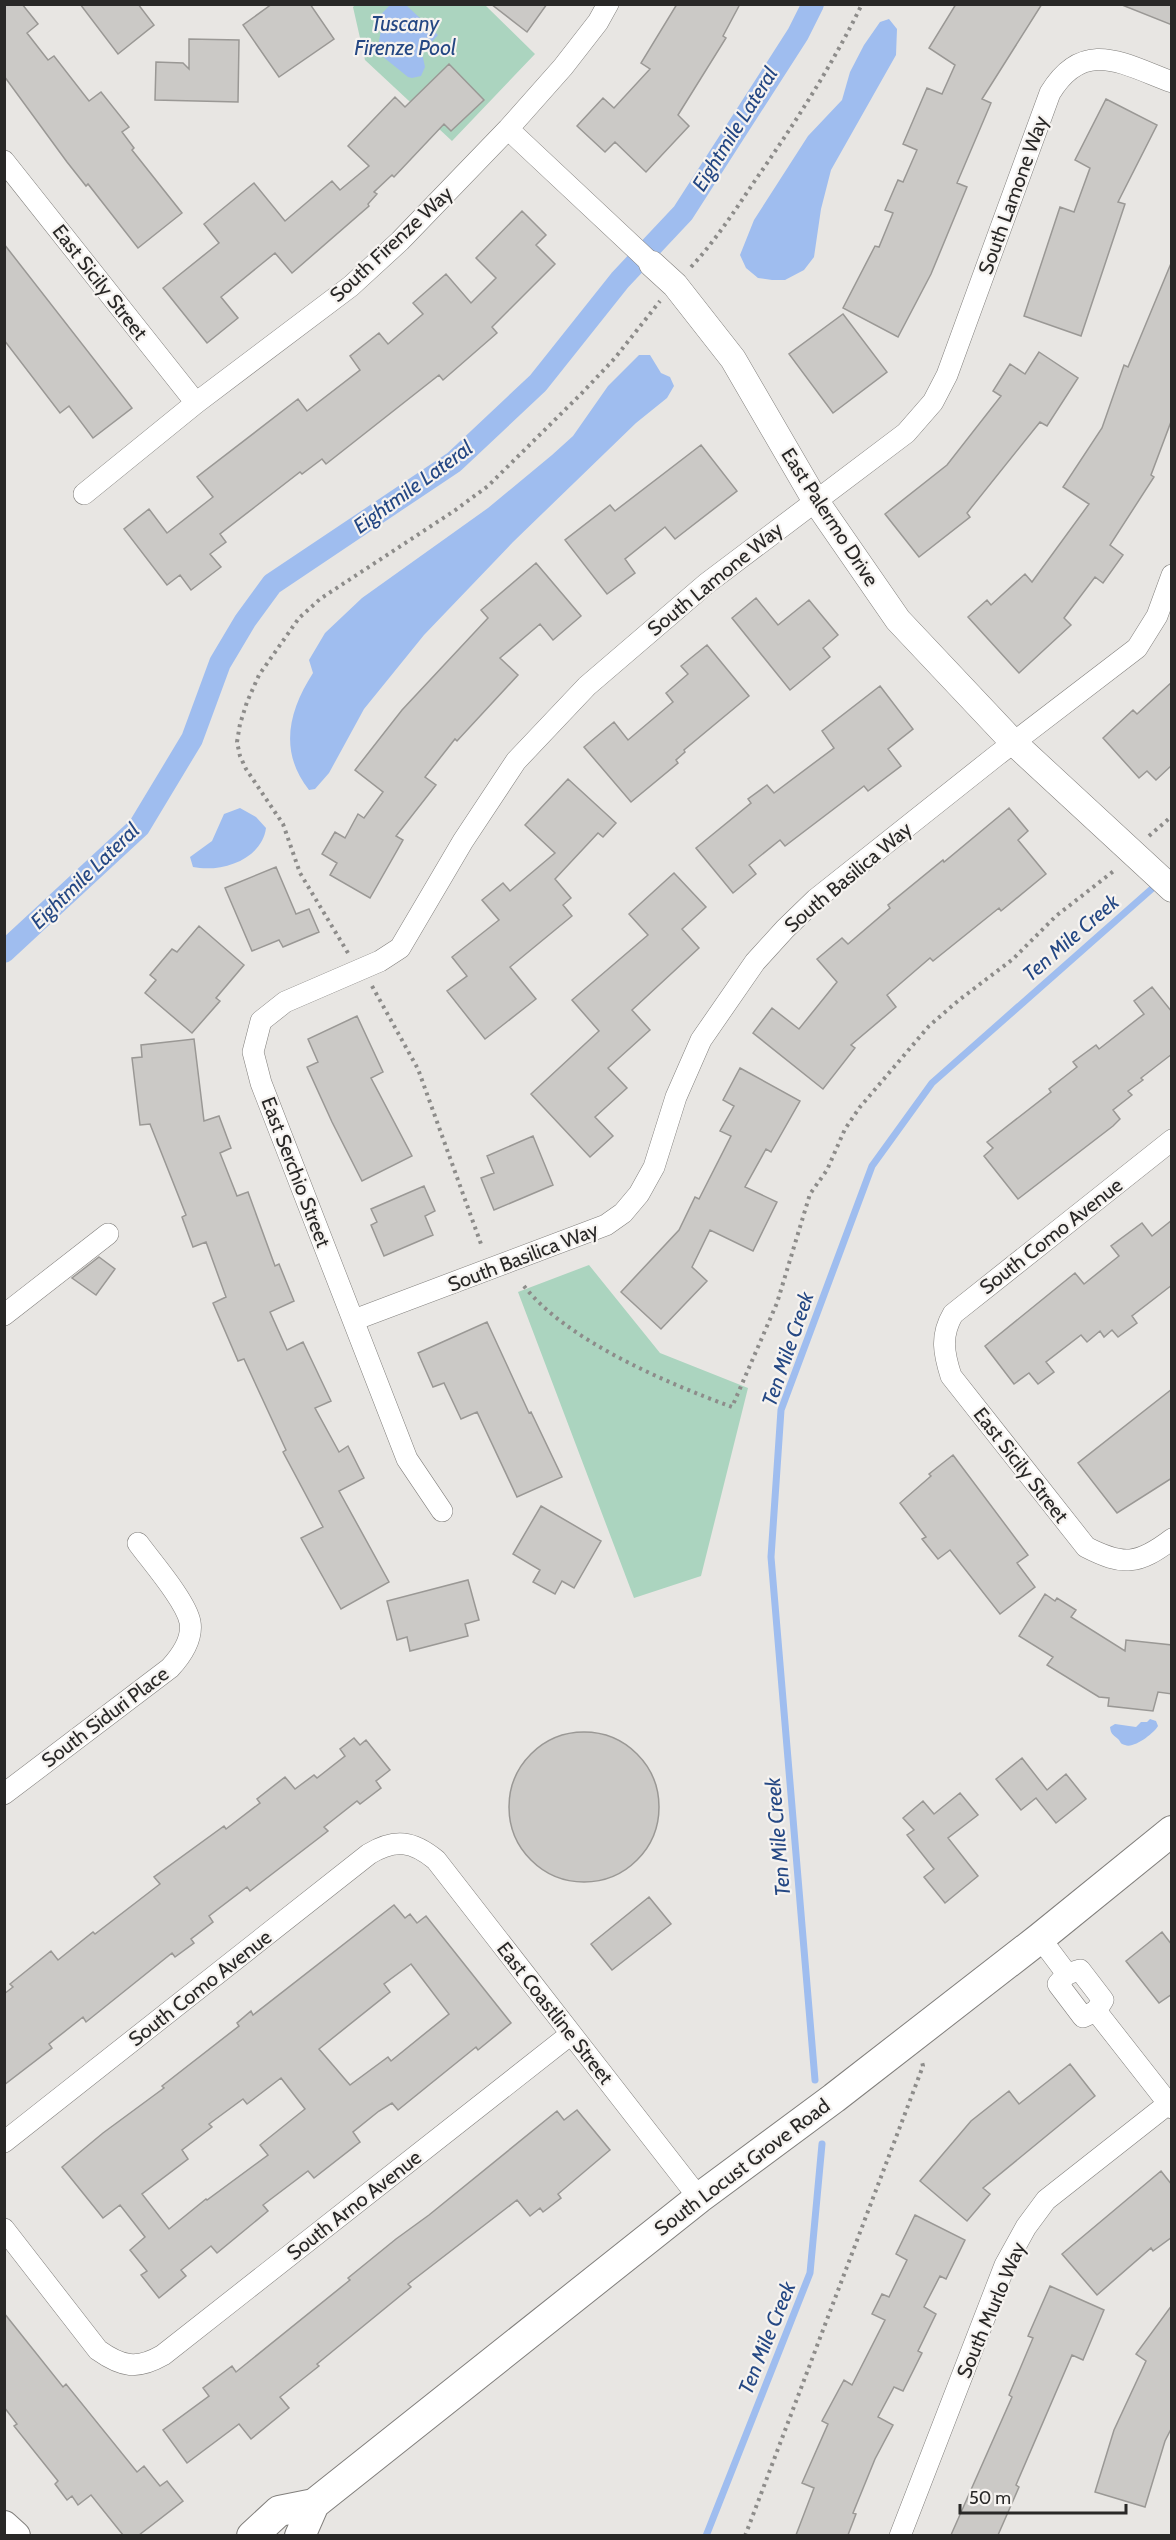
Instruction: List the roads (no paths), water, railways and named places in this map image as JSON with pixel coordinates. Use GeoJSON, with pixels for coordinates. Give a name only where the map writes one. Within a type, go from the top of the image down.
{"type":"FeatureCollection","features":[{"type":"Feature","properties":{"kind":"main road","name":"South Locust Grove Road"},"geometry":{"type":"LineString","coordinates":[[252,2535],[279,2511],[314,2504],[699,2198],[834,2098],[1040,1938],[1172,1831]]}},
{"type":"Feature","properties":{"kind":"main road","name":"South Locust Grove Road"},"geometry":{"type":"LineString","coordinates":[[300,2535],[314,2504]]}},
{"type":"Feature","properties":{"kind":"main road"},"geometry":{"type":"LineString","coordinates":[[4,2526],[15,2535]]}},
{"type":"Feature","properties":{"kind":"street","name":"South Firenze Way"},"geometry":{"type":"LineString","coordinates":[[84,494],[196,403],[351,286],[400,241],[508,129],[563,67],[598,22],[608,4]]}},
{"type":"Feature","properties":{"kind":"street","name":"South Lamone Way"},"geometry":{"type":"LineString","coordinates":[[261,1021],[285,1002],[380,961],[400,948],[463,841],[516,761],[586,686],[706,584],[906,433],[933,402],[947,375],[1050,93],[1059,78],[1072,66],[1091,59],[1115,61],[1172,82]]}},
{"type":"Feature","properties":{"kind":"street","name":"East Palermo Drive"},"geometry":{"type":"LineString","coordinates":[[508,129],[675,285],[733,359],[815,500],[898,620],[1013,742],[1165,883]]}},
{"type":"Feature","properties":{"kind":"street","name":"East Sicily Street"},"geometry":{"type":"LineString","coordinates":[[4,160],[196,403]]}},
{"type":"Feature","properties":{"kind":"street","name":"South Basilica Way"},"geometry":{"type":"LineString","coordinates":[[354,1320],[606,1225],[623,1213],[639,1194],[654,1167],[676,1097],[701,1040],[755,962],[784,929],[816,899],[1013,742],[1137,648],[1157,616],[1172,575]]}},
{"type":"Feature","properties":{"kind":"street","name":"East Serchio Street"},"geometry":{"type":"LineString","coordinates":[[261,1021],[253,1052],[261,1083],[407,1459],[442,1511]]}},
{"type":"Feature","properties":{"kind":"street","name":"South Como Avenue"},"geometry":{"type":"LineString","coordinates":[[943,1340],[946,1325],[953,1314],[1172,1140]]}},
{"type":"Feature","properties":{"kind":"street"},"geometry":{"type":"LineString","coordinates":[[4,1315],[108,1234]]}},
{"type":"Feature","properties":{"kind":"street","name":"East Sicily Street"},"geometry":{"type":"LineString","coordinates":[[943,1340],[951,1376],[1086,1547],[1111,1559],[1129,1561],[1152,1555],[1172,1539]]}},
{"type":"Feature","properties":{"kind":"street","name":"South Siduri Place"},"geometry":{"type":"LineString","coordinates":[[6,1790],[170,1668],[182,1654],[188,1640],[191,1623],[184,1607],[138,1543]]}},
{"type":"Feature","properties":{"kind":"street","name":"South Como Avenue"},"geometry":{"type":"LineString","coordinates":[[4,2142],[369,1854],[380,1847],[400,1843]]}},
{"type":"Feature","properties":{"kind":"street","name":"East Coastline Street"},"geometry":{"type":"LineString","coordinates":[[400,1843],[422,1848],[436,1860],[699,2198]]}},
{"type":"Feature","properties":{"kind":"street"},"geometry":{"type":"LineString","coordinates":[[1040,1938],[1067,1974],[1058,1984],[1083,2017],[1096,2012],[1170,2106]]}},
{"type":"Feature","properties":{"kind":"street","name":"South Arno Avenue"},"geometry":{"type":"LineString","coordinates":[[4,2229],[98,2350],[115,2362],[134,2366],[150,2362],[163,2355],[571,2034]]}},
{"type":"Feature","properties":{"kind":"street","name":"South Murlo Way"},"geometry":{"type":"LineString","coordinates":[[900,2535],[1005,2265],[1026,2227],[1047,2200],[1170,2106]]}},
{"type":"Feature","properties":{"kind":"water","name":"Tuscany Firenze Pool"},"geometry":{"type":"Polygon","coordinates":[[[390,5],[406,5],[438,35],[422,53],[425,67],[421,76],[408,77],[377,52],[381,30],[375,21],[390,5]]]}},
{"type":"Feature","properties":{"kind":"water"},"geometry":{"type":"Polygon","coordinates":[[[889,19],[897,29],[896,55],[831,170],[821,209],[814,257],[804,270],[785,280],[758,278],[746,268],[740,255],[754,220],[808,136],[842,100],[850,72],[864,45],[880,22],[889,19]]]}},
{"type":"Feature","properties":{"kind":"water"},"geometry":{"type":"Polygon","coordinates":[[[639,355],[650,355],[661,373],[670,377],[674,386],[667,398],[636,423],[513,542],[424,635],[364,709],[329,773],[315,789],[309,790],[293,761],[290,732],[298,702],[313,673],[309,660],[325,633],[362,598],[488,508],[552,455],[573,436],[608,386],[639,355]]]}},
{"type":"Feature","properties":{"kind":"water"},"geometry":{"type":"Polygon","coordinates":[[[240,808],[256,817],[266,828],[257,848],[249,856],[228,865],[216,868],[193,867],[190,857],[212,841],[224,814],[240,808]]]}},
{"type":"Feature","properties":{"kind":"water"},"geometry":{"type":"Polygon","coordinates":[[[1150,1719],[1156,1721],[1158,1726],[1148,1736],[1133,1745],[1122,1744],[1112,1734],[1110,1727],[1115,1724],[1136,1727],[1141,1722],[1147,1722],[1150,1719]]]}},
{"type":"Feature","properties":{"kind":"waterway","name":"Eightmile Lateral"},"geometry":{"type":"LineString","coordinates":[[4,952],[139,827],[192,739],[220,663],[245,621],[272,584],[454,462],[538,383],[620,280],[683,213],[798,34],[813,4]]}},
{"type":"Feature","properties":{"kind":"waterway","name":"Ten Mile Creek"},"geometry":{"type":"LineString","coordinates":[[815,2080],[771,1557],[781,1410],[872,1166],[932,1083],[1172,871]]}},
{"type":"Feature","properties":{"kind":"waterway","name":"Ten Mile Creek"},"geometry":{"type":"LineString","coordinates":[[706,2536],[810,2273],[822,2144]]}}]}
